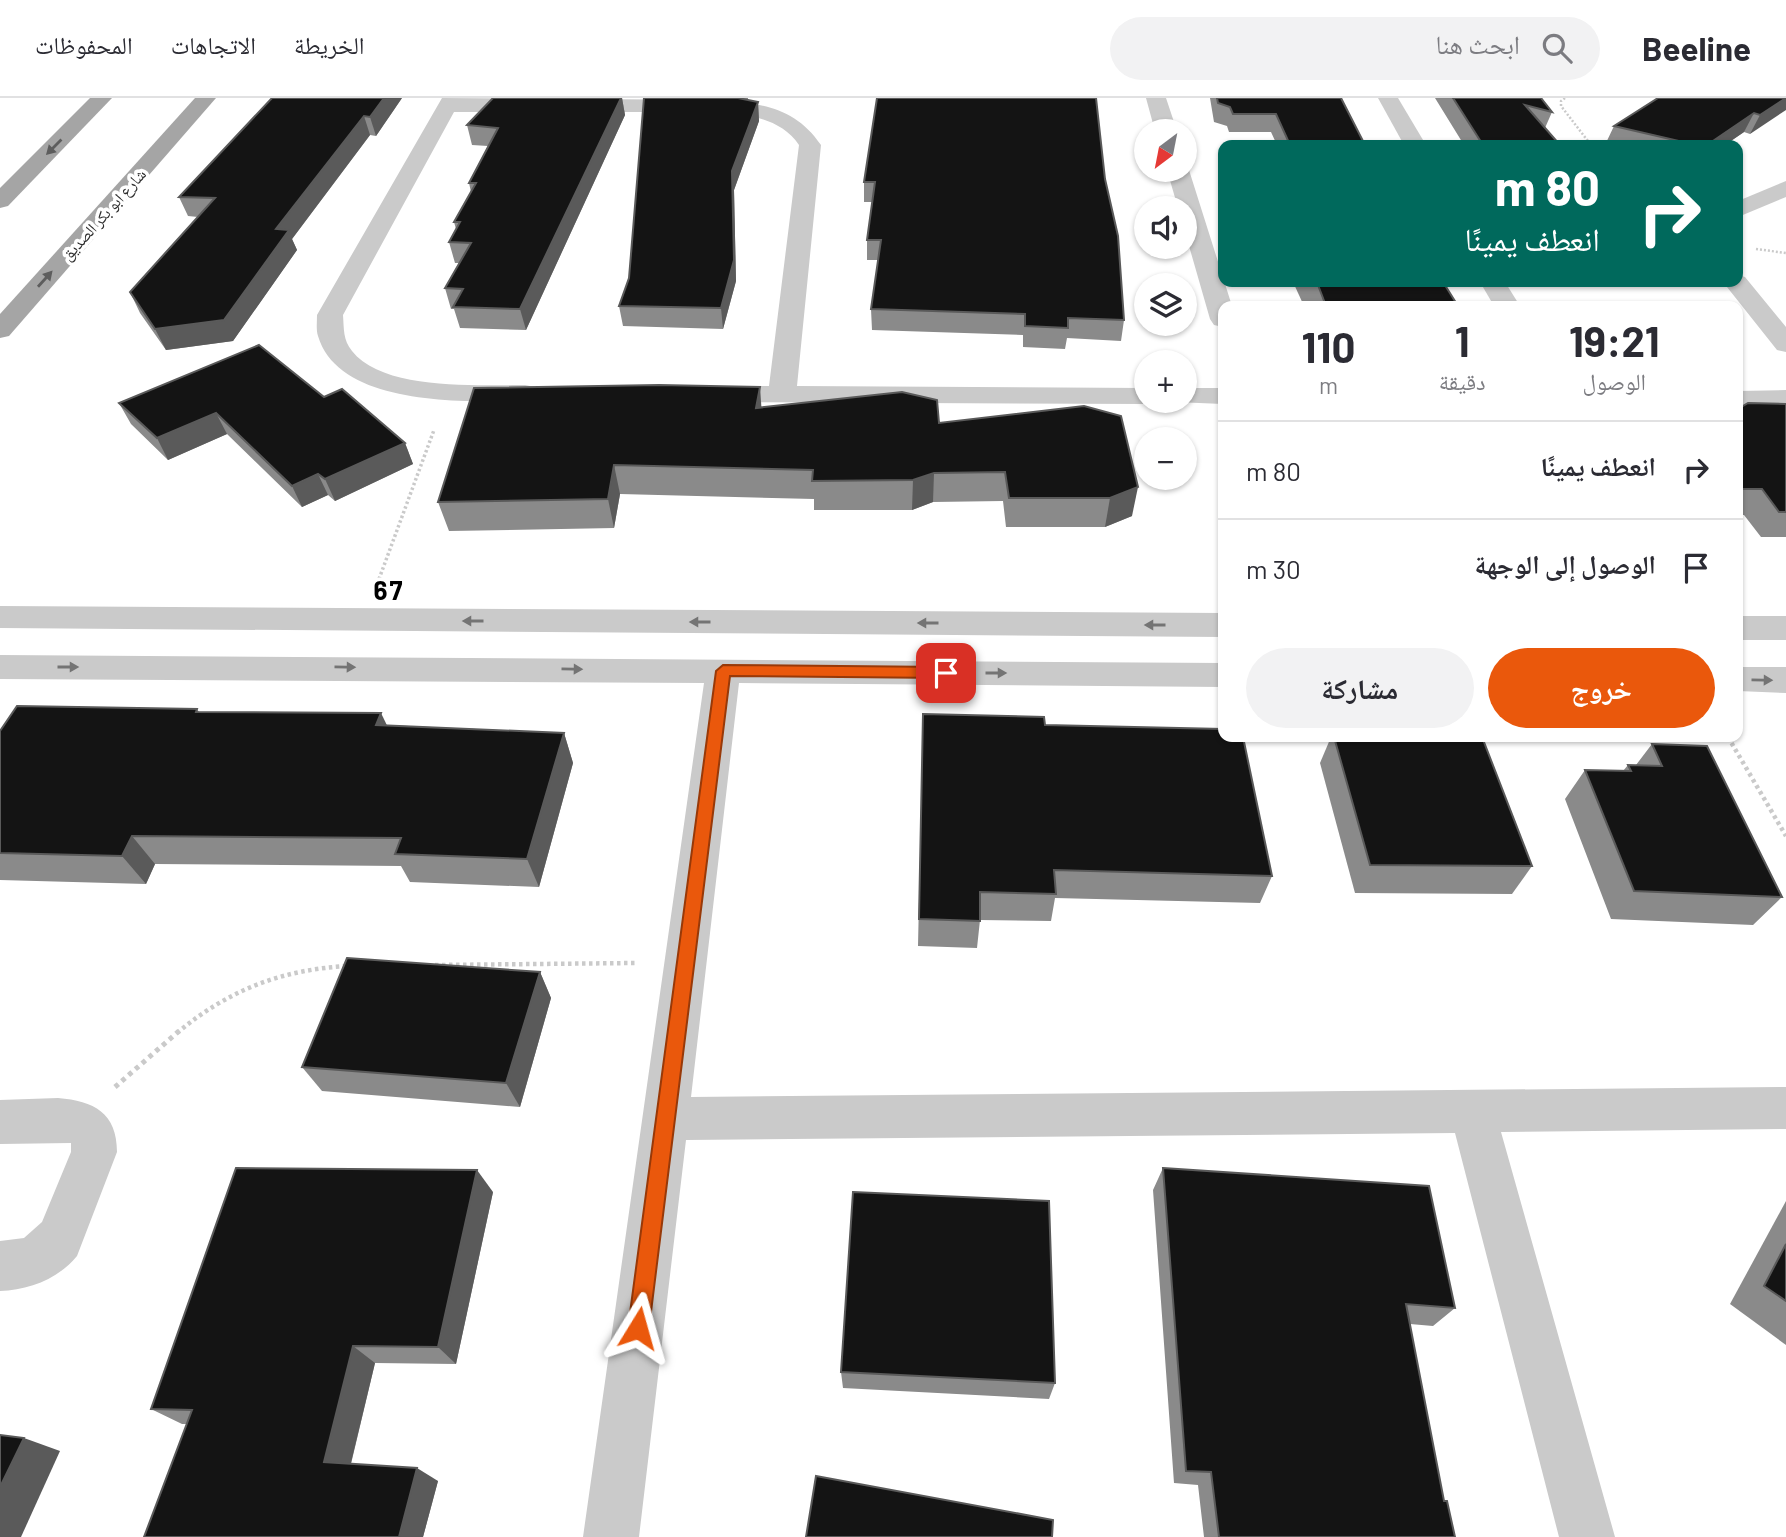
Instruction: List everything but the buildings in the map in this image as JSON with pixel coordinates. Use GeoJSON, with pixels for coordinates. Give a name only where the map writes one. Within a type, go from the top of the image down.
{"type":"FeatureCollection","features":[{"type":"Feature","properties":{"kind":"main road"},"geometry":{"type":"LineString","coordinates":[[0,201],[102,98]]}},
{"type":"Feature","properties":{"kind":"main road","name":"شارع ابو بكر الصديق"},"geometry":{"type":"LineString","coordinates":[[0,330],[206,98]]}},
{"type":"Feature","properties":{"kind":"street"},"geometry":{"type":"LineString","coordinates":[[1156,98],[1162,119]]}},
{"type":"Feature","properties":{"kind":"street"},"geometry":{"type":"LineString","coordinates":[[1388,98],[1412,140]]}},
{"type":"Feature","properties":{"kind":"street"},"geometry":{"type":"LineString","coordinates":[[545,393],[448,393],[404,387],[369,376],[344,358],[331,337],[331,315],[450,102],[728,106],[767,113],[796,127],[810,145],[782,394]]}},
{"type":"Feature","properties":{"kind":"street"},"geometry":{"type":"LineString","coordinates":[[1184,182],[1204,223],[1219,301]]}},
{"type":"Feature","properties":{"kind":"street"},"geometry":{"type":"LineString","coordinates":[[1743,208],[1786,188]]}},
{"type":"Feature","properties":{"kind":"street"},"geometry":{"type":"LineString","coordinates":[[1740,287],[1786,344]]}},
{"type":"Feature","properties":{"kind":"street"},"geometry":{"type":"LineString","coordinates":[[684,394],[1134,396]]}},
{"type":"Feature","properties":{"kind":"street"},"geometry":{"type":"LineString","coordinates":[[1197,396],[1218,396]]}},
{"type":"Feature","properties":{"kind":"street"},"geometry":{"type":"LineString","coordinates":[[1743,399],[1786,398]]}},
{"type":"Feature","properties":{"kind":"street"},"geometry":{"type":"LineString","coordinates":[[0,617],[1218,625]]}},
{"type":"Feature","properties":{"kind":"street"},"geometry":{"type":"LineString","coordinates":[[289,667],[302,620]]}},
{"type":"Feature","properties":{"kind":"street"},"geometry":{"type":"LineString","coordinates":[[1743,628],[1786,628]]}},
{"type":"Feature","properties":{"kind":"street"},"geometry":{"type":"LineString","coordinates":[[0,667],[1218,675]]}},
{"type":"Feature","properties":{"kind":"street"},"geometry":{"type":"LineString","coordinates":[[611,1537],[723,671]]}},
{"type":"Feature","properties":{"kind":"street"},"geometry":{"type":"LineString","coordinates":[[1743,679],[1786,680]]}},
{"type":"Feature","properties":{"kind":"street"},"geometry":{"type":"LineString","coordinates":[[665,1119],[1786,1108]]}},
{"type":"Feature","properties":{"kind":"street"},"geometry":{"type":"LineString","coordinates":[[1472,1110],[1587,1537]]}},
{"type":"Feature","properties":{"kind":"street"},"geometry":{"type":"LineString","coordinates":[[0,1122],[76,1120],[89,1128],[94,1139],[94,1152],[60,1239],[52,1249],[29,1264],[0,1266]]}},
{"type":"Feature","properties":{"kind":"path"},"geometry":{"type":"LineString","coordinates":[[1564,98],[1561,106],[1587,140]]}},
{"type":"Feature","properties":{"kind":"path"},"geometry":{"type":"LineString","coordinates":[[1750,248],[1786,253]]}},
{"type":"Feature","properties":{"kind":"path"},"geometry":{"type":"LineString","coordinates":[[365,620],[448,393]]}},
{"type":"Feature","properties":{"kind":"path"},"geometry":{"type":"LineString","coordinates":[[1731,742],[1786,836]]}},
{"type":"Feature","properties":{"kind":"path"},"geometry":{"type":"LineString","coordinates":[[425,965],[686,963]]}},
{"type":"Feature","properties":{"kind":"path"},"geometry":{"type":"LineString","coordinates":[[76,1120],[203,1011],[265,981],[318,968],[357,966]]}},
{"type":"Feature","properties":{"kind":"district","name":"67"},"geometry":{"type":"Point","coordinates":[389,589]}},
{"type":"Feature","properties":{"kind":"route"},"geometry":{"type":"LineString","coordinates":[[638,1328],[723,671],[946,673]]}}]}
